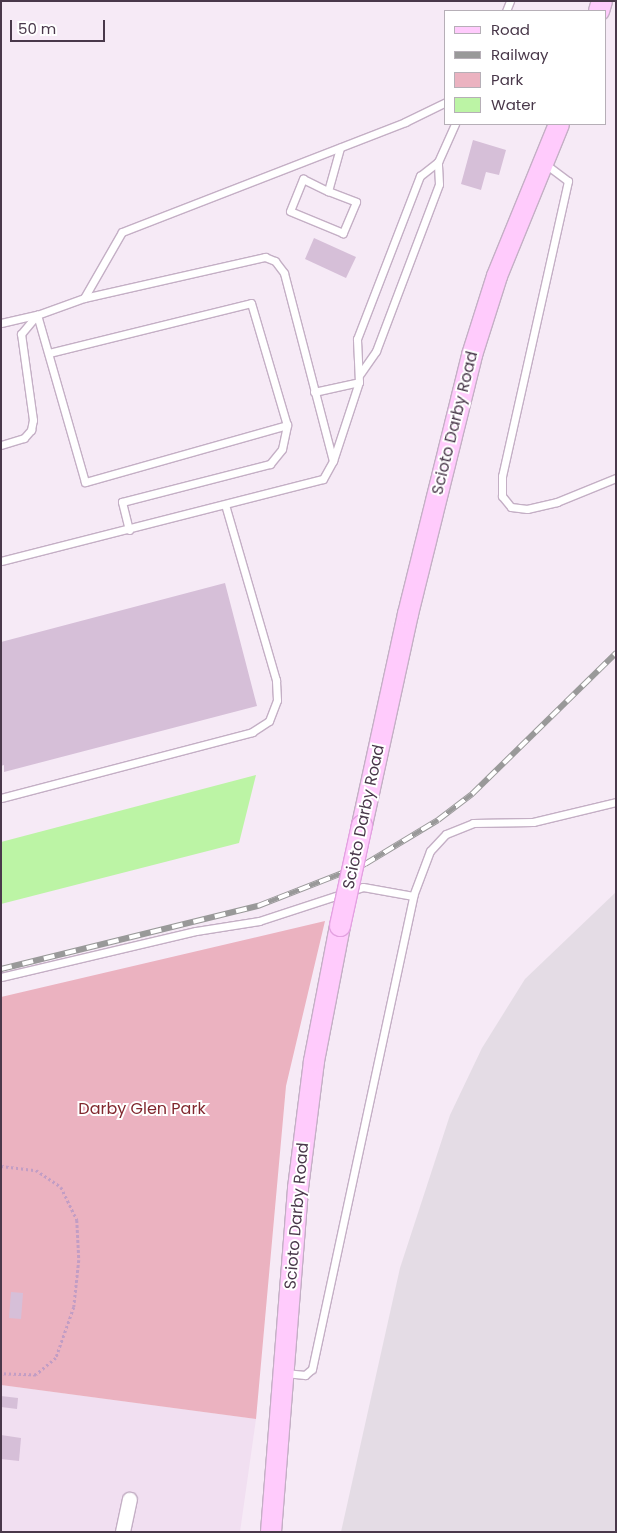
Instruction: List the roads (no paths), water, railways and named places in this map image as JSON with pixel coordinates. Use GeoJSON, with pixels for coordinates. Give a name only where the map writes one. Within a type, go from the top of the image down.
{"type":"FeatureCollection","features":[{"type":"Feature","properties":{"kind":"main road","name":"Scioto Darby Road"},"geometry":{"type":"LineString","coordinates":[[271,1532],[303,1149],[314,1061],[340,926],[408,614],[472,355],[497,276],[558,125]]}},
{"type":"Feature","properties":{"kind":"street"},"geometry":{"type":"LineString","coordinates":[[123,1532],[130,1500]]}},
{"type":"Feature","properties":{"kind":"lane"},"geometry":{"type":"LineString","coordinates":[[84,298],[122,232],[406,122],[444,103]]}},
{"type":"Feature","properties":{"kind":"lane"},"geometry":{"type":"LineString","coordinates":[[360,374],[376,351],[439,184],[438,162],[454,125]]}},
{"type":"Feature","properties":{"kind":"lane"},"geometry":{"type":"LineString","coordinates":[[328,190],[340,148]]}},
{"type":"Feature","properties":{"kind":"lane"},"geometry":{"type":"LineString","coordinates":[[1,561],[129,530],[323,479],[333,461],[359,382],[357,339],[420,176],[438,162]]}},
{"type":"Feature","properties":{"kind":"lane"},"geometry":{"type":"LineString","coordinates":[[542,162],[568,181],[502,476],[502,496],[511,507],[527,509],[556,502],[616,478]]}},
{"type":"Feature","properties":{"kind":"lane"},"geometry":{"type":"LineString","coordinates":[[302,179],[328,190],[356,202],[343,233],[290,211],[302,179]]}},
{"type":"Feature","properties":{"kind":"lane"},"geometry":{"type":"LineString","coordinates":[[1,323],[37,315],[84,298],[265,257],[275,261],[284,272],[333,461]]}},
{"type":"Feature","properties":{"kind":"lane"},"geometry":{"type":"LineString","coordinates":[[49,353],[251,303],[287,424],[282,450],[270,464],[122,502],[129,530]]}},
{"type":"Feature","properties":{"kind":"lane"},"geometry":{"type":"LineString","coordinates":[[37,315],[85,482],[287,424]]}},
{"type":"Feature","properties":{"kind":"lane"},"geometry":{"type":"LineString","coordinates":[[1,445],[24,438],[31,430],[33,420],[21,334],[37,315]]}},
{"type":"Feature","properties":{"kind":"lane"},"geometry":{"type":"LineString","coordinates":[[314,392],[359,382]]}},
{"type":"Feature","properties":{"kind":"lane"},"geometry":{"type":"LineString","coordinates":[[1,798],[252,732],[269,721],[277,700],[276,680],[225,505]]}},
{"type":"Feature","properties":{"kind":"lane"},"geometry":{"type":"LineString","coordinates":[[284,1373],[305,1375],[312,1369],[413,896],[430,851],[459,826],[486,821],[550,819],[616,802]]}},
{"type":"Feature","properties":{"kind":"lane"},"geometry":{"type":"LineString","coordinates":[[1,978],[196,931],[259,921],[363,887],[413,896]]}},
{"type":"Feature","properties":{"kind":"water"},"geometry":{"type":"Polygon","coordinates":[[[256,775],[239,843],[1,904],[1,842],[256,775]]]}},
{"type":"Feature","properties":{"kind":"railway"},"geometry":{"type":"LineString","coordinates":[[1,969],[258,906],[365,864],[438,820],[472,794],[616,653]]}},
{"type":"Feature","properties":{"kind":"park label","name":"Darby Glen Park"},"geometry":{"type":"Point","coordinates":[142,1109]}}]}
